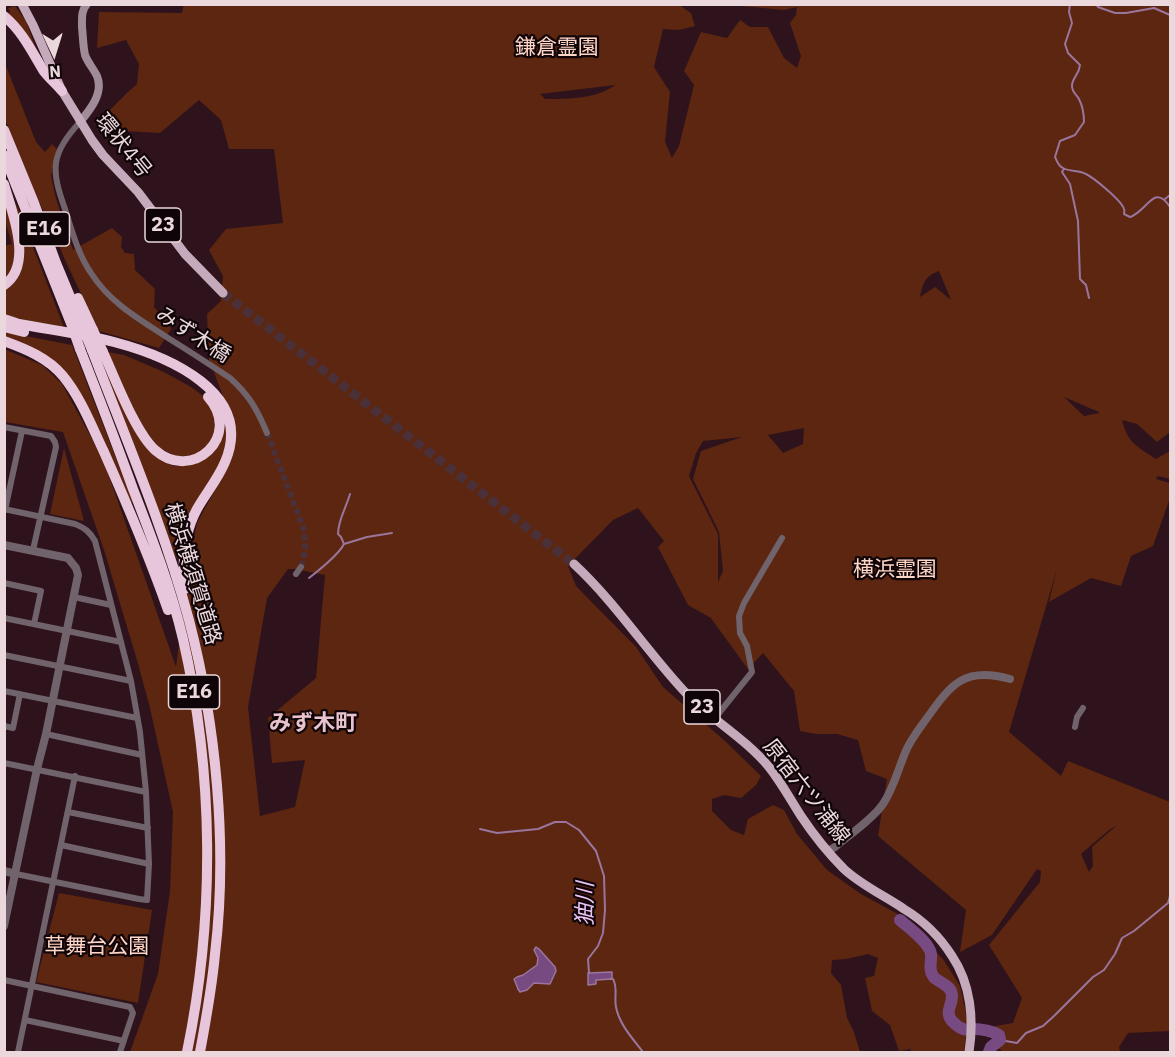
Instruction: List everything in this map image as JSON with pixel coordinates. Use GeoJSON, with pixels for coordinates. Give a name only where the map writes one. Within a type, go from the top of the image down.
{"type":"FeatureCollection","features":[{"type":"Feature","properties":{"kind":"highway"},"geometry":{"type":"LineString","coordinates":[[4,16],[16,26],[45,72],[62,91]]}},
{"type":"Feature","properties":{"kind":"highway","name":"横浜横須賀道路"},"geometry":{"type":"LineString","coordinates":[[4,130],[56,263],[98,351],[189,619],[198,658],[217,786],[219,835],[219,912],[200,1053]]}},
{"type":"Feature","properties":{"kind":"highway","name":"横浜横須賀道路"},"geometry":{"type":"LineString","coordinates":[[4,155],[156,548],[182,637],[194,695],[202,759],[207,845],[207,894],[200,975],[187,1053]]}},
{"type":"Feature","properties":{"kind":"highway"},"geometry":{"type":"LineString","coordinates":[[4,184],[18,235],[20,261],[14,276],[4,285]]}},
{"type":"Feature","properties":{"kind":"highway"},"geometry":{"type":"LineString","coordinates":[[4,319],[144,351],[186,371],[205,384],[225,406],[230,418],[231,429],[229,452],[196,511],[186,541],[183,573],[189,619]]}},
{"type":"Feature","properties":{"kind":"highway"},"geometry":{"type":"LineString","coordinates":[[4,327],[105,346],[163,366],[184,378],[208,396],[214,404],[220,419],[220,430],[214,445],[207,453],[188,461],[165,457],[155,450],[135,420],[98,351]]}},
{"type":"Feature","properties":{"kind":"highway"},"geometry":{"type":"LineString","coordinates":[[4,341],[44,359],[63,376],[73,390],[96,435],[129,508],[173,624],[202,759]]}},
{"type":"Feature","properties":{"kind":"main road","name":"環状4号"},"geometry":{"type":"LineString","coordinates":[[22,4],[62,91],[80,122],[103,154],[138,192],[185,255],[224,293]]}},
{"type":"Feature","properties":{"kind":"main road"},"geometry":{"type":"LineString","coordinates":[[80,122],[98,95],[99,87],[97,76],[86,56],[84,46],[82,17],[83,9],[87,4]]}},
{"type":"Feature","properties":{"kind":"main road","name":"原宿六ツ浦線"},"geometry":{"type":"LineString","coordinates":[[574,564],[608,598],[685,692],[746,743],[768,765],[802,818],[846,870],[906,910],[937,936],[961,972],[970,1006],[972,1025],[969,1053]]}},
{"type":"Feature","properties":{"kind":"street","name":"みず木橋"},"geometry":{"type":"LineString","coordinates":[[80,122],[63,142],[58,152],[55,169],[58,190],[78,248],[90,272],[104,291],[121,307],[242,388],[259,413],[267,433]]}},
{"type":"Feature","properties":{"kind":"street"},"geometry":{"type":"LineString","coordinates":[[4,427],[51,436],[55,442],[56,447],[33,550]]}},
{"type":"Feature","properties":{"kind":"street"},"geometry":{"type":"LineString","coordinates":[[4,871],[147,900],[148,828],[142,755],[131,681],[95,541],[91,533],[75,524],[5,509],[22,431]]}},
{"type":"Feature","properties":{"kind":"street"},"geometry":{"type":"LineString","coordinates":[[716,718],[752,672],[747,646],[740,633],[739,616],[744,603],[782,538]]}},
{"type":"Feature","properties":{"kind":"street"},"geometry":{"type":"LineString","coordinates":[[4,545],[68,558],[78,574],[46,735],[4,926]]}},
{"type":"Feature","properties":{"kind":"street"},"geometry":{"type":"LineString","coordinates":[[296,574],[301,567]]}},
{"type":"Feature","properties":{"kind":"street"},"geometry":{"type":"LineString","coordinates":[[4,583],[41,591],[34,624]]}},
{"type":"Feature","properties":{"kind":"street"},"geometry":{"type":"LineString","coordinates":[[74,597],[111,605]]}},
{"type":"Feature","properties":{"kind":"street"},"geometry":{"type":"LineString","coordinates":[[4,618],[121,642]]}},
{"type":"Feature","properties":{"kind":"street"},"geometry":{"type":"LineString","coordinates":[[4,655],[131,681]]}},
{"type":"Feature","properties":{"kind":"street"},"geometry":{"type":"LineString","coordinates":[[828,851],[879,810],[890,792],[909,746],[950,688],[976,675],[991,674],[1010,679]]}},
{"type":"Feature","properties":{"kind":"street"},"geometry":{"type":"LineString","coordinates":[[4,691],[136,718]]}},
{"type":"Feature","properties":{"kind":"street"},"geometry":{"type":"LineString","coordinates":[[4,726],[13,728],[20,694]]}},
{"type":"Feature","properties":{"kind":"street"},"geometry":{"type":"LineString","coordinates":[[1075,727],[1077,717],[1083,708]]}},
{"type":"Feature","properties":{"kind":"street"},"geometry":{"type":"LineString","coordinates":[[46,735],[142,755]]}},
{"type":"Feature","properties":{"kind":"street"},"geometry":{"type":"LineString","coordinates":[[4,763],[146,792]]}},
{"type":"Feature","properties":{"kind":"street"},"geometry":{"type":"LineString","coordinates":[[18,1053],[75,776]]}},
{"type":"Feature","properties":{"kind":"street"},"geometry":{"type":"LineString","coordinates":[[68,812],[148,828]]}},
{"type":"Feature","properties":{"kind":"street"},"geometry":{"type":"LineString","coordinates":[[61,845],[149,864]]}},
{"type":"Feature","properties":{"kind":"street"},"geometry":{"type":"LineString","coordinates":[[4,980],[130,1007],[133,1013],[120,1053]]}},
{"type":"Feature","properties":{"kind":"street"},"geometry":{"type":"LineString","coordinates":[[24,1020],[124,1041]]}},
{"type":"Feature","properties":{"kind":"green space"},"geometry":{"type":"Polygon","coordinates":[[[184,4],[679,5],[691,13],[695,26],[679,30],[663,29],[654,67],[670,92],[665,142],[672,158],[679,146],[694,85],[684,71],[701,32],[727,38],[740,20],[750,27],[768,27],[784,58],[797,68],[801,56],[790,23],[796,15],[797,7],[784,10],[731,5],[1170,5],[1170,432],[1157,442],[1137,424],[1122,420],[1130,439],[1156,459],[1170,451],[1170,479],[1158,476],[1156,479],[1170,483],[1170,498],[1153,546],[1131,556],[1121,586],[1091,578],[1049,602],[1057,569],[1009,732],[1061,776],[1068,761],[1170,802],[1170,1031],[1128,1033],[1119,1047],[1120,1052],[1003,1052],[996,1046],[995,1026],[1013,1023],[1022,998],[989,945],[1040,882],[1041,871],[1037,869],[992,935],[960,952],[966,910],[878,836],[887,779],[866,771],[858,740],[837,734],[800,731],[794,691],[763,653],[748,669],[710,617],[688,605],[658,547],[664,541],[638,508],[613,520],[568,566],[576,586],[636,647],[663,687],[761,776],[756,785],[741,798],[724,795],[712,799],[712,811],[731,830],[744,835],[748,819],[773,805],[784,810],[797,834],[827,870],[861,894],[896,913],[943,959],[960,986],[968,1022],[964,1052],[912,1052],[910,1049],[899,1051],[890,1025],[872,1011],[865,978],[874,976],[878,958],[868,954],[832,960],[831,973],[841,985],[847,1018],[860,1052],[130,1052],[158,974],[170,891],[173,812],[137,660],[104,550],[63,432],[5,422],[4,349],[42,365],[62,384],[103,459],[176,667],[190,558],[197,523],[227,468],[235,428],[209,359],[207,314],[221,301],[223,276],[209,250],[226,229],[283,223],[274,149],[229,149],[221,120],[199,100],[160,133],[106,130],[103,117],[137,84],[139,64],[126,40],[97,48],[99,12],[182,13],[184,4]],[[615,85],[540,94],[545,99],[582,97],[600,93],[615,85]],[[939,271],[931,275],[924,284],[920,297],[935,287],[951,300],[939,271]],[[1064,397],[1084,416],[1099,412],[1064,397]],[[804,428],[768,435],[783,453],[803,444],[804,428]],[[742,437],[703,441],[696,453],[689,476],[718,534],[718,582],[723,571],[719,532],[693,479],[701,451],[742,437]],[[288,569],[267,598],[248,707],[260,816],[295,807],[305,760],[272,763],[268,718],[316,678],[325,575],[288,569]],[[1117,825],[1109,830],[1081,854],[1089,872],[1093,866],[1092,847],[1117,825]]]}},
{"type":"Feature","properties":{"kind":"green space"},"geometry":{"type":"Polygon","coordinates":[[[15,6],[26,21],[36,49],[7,14],[10,12],[8,8],[15,6]]]}},
{"type":"Feature","properties":{"kind":"green space"},"geometry":{"type":"Polygon","coordinates":[[[4,61],[36,142],[45,152],[52,144],[57,149],[51,176],[73,250],[112,228],[122,237],[121,247],[125,253],[134,254],[135,270],[155,289],[154,307],[168,319],[171,329],[159,348],[99,331],[28,179],[5,119],[4,61]]]}},
{"type":"Feature","properties":{"kind":"green space"},"geometry":{"type":"Polygon","coordinates":[[[5,197],[17,251],[15,265],[5,279],[4,246],[12,244],[5,221],[5,197]]]}},
{"type":"Feature","properties":{"kind":"green space"},"geometry":{"type":"Polygon","coordinates":[[[16,204],[65,330],[5,315],[5,289],[20,273],[23,262],[21,239],[13,205],[16,204]]]}},
{"type":"Feature","properties":{"kind":"green space"},"geometry":{"type":"Polygon","coordinates":[[[4,330],[72,345],[133,502],[131,503],[73,382],[5,336],[4,330]]]}},
{"type":"Feature","properties":{"kind":"green space"},"geometry":{"type":"Polygon","coordinates":[[[107,352],[124,355],[164,372],[207,399],[214,412],[215,438],[201,454],[177,457],[160,448],[147,433],[137,416],[107,352]]]}},
{"type":"Feature","properties":{"kind":"green space"},"geometry":{"type":"Polygon","coordinates":[[[99,358],[146,447],[159,459],[174,466],[196,464],[213,453],[224,431],[223,427],[228,428],[224,455],[182,555],[176,558],[99,358]]]}},
{"type":"Feature","properties":{"kind":"green space"},"geometry":{"type":"Polygon","coordinates":[[[64,448],[84,521],[50,514],[64,448]]]}},
{"type":"Feature","properties":{"kind":"green space","name":"草舞台公園"},"geometry":{"type":"Polygon","coordinates":[[[59,893],[152,910],[138,1003],[36,982],[59,893]]]}},
{"type":"Feature","properties":{"kind":"shaded area"},"geometry":{"type":"Polygon","coordinates":[[[536,947],[556,971],[550,984],[534,983],[527,990],[520,992],[514,979],[537,965],[538,958],[534,950],[536,947]]]}},
{"type":"Feature","properties":{"kind":"shaded area"},"geometry":{"type":"Polygon","coordinates":[[[612,972],[612,979],[596,980],[596,984],[588,985],[588,973],[612,972]]]}},
{"type":"Feature","properties":{"kind":"waterway"},"geometry":{"type":"LineString","coordinates":[[1070,4],[1069,12],[1072,23],[1065,44],[1068,53],[1080,65],[1072,86],[1081,104],[1084,122],[1075,135],[1060,141],[1055,157],[1057,162],[1063,168],[1083,173],[1095,180],[1122,205],[1124,214],[1130,217],[1155,198],[1159,197],[1170,207]]}},
{"type":"Feature","properties":{"kind":"waterway"},"geometry":{"type":"LineString","coordinates":[[1096,4],[1098,7],[1115,13],[1154,8],[1170,15]]}},
{"type":"Feature","properties":{"kind":"waterway"},"geometry":{"type":"LineString","coordinates":[[1064,169],[1062,172],[1070,184],[1078,221],[1080,279],[1086,285],[1089,298]]}},
{"type":"Feature","properties":{"kind":"waterway"},"geometry":{"type":"LineString","coordinates":[[1165,199],[1170,195]]}},
{"type":"Feature","properties":{"kind":"waterway"},"geometry":{"type":"LineString","coordinates":[[344,544],[338,534],[338,529],[350,494]]}},
{"type":"Feature","properties":{"kind":"waterway"},"geometry":{"type":"LineString","coordinates":[[309,578],[344,544],[392,533]]}},
{"type":"Feature","properties":{"kind":"waterway","name":"㹨川"},"geometry":{"type":"LineString","coordinates":[[480,829],[497,833],[538,829],[555,822],[566,822],[579,830],[596,851],[604,876],[605,910],[603,933],[598,946],[588,959],[589,973]]}},
{"type":"Feature","properties":{"kind":"waterway"},"geometry":{"type":"LineString","coordinates":[[1000,1040],[1017,1043],[1026,1033],[1043,1026],[1093,977],[1104,970],[1122,938],[1168,903],[1170,896]]}},
{"type":"Feature","properties":{"kind":"waterway"},"geometry":{"type":"LineString","coordinates":[[900,920],[927,945],[931,954],[932,973],[951,991],[949,1014],[952,1021],[963,1029],[986,1030],[999,1035],[1000,1040],[991,1047],[989,1052]]}},
{"type":"Feature","properties":{"kind":"waterway","name":"㹨川"},"geometry":{"type":"LineString","coordinates":[[610,979],[613,979],[615,985],[616,1007],[620,1019],[643,1052]]}},
{"type":"Feature","properties":{"kind":"tunnel"},"geometry":{"type":"LineString","coordinates":[[223,293],[574,564]]}},
{"type":"Feature","properties":{"kind":"tunnel"},"geometry":{"type":"LineString","coordinates":[[267,433],[303,527],[305,547],[301,567]]}},
{"type":"Feature","properties":{"kind":"district","name":"みず木町"},"geometry":{"type":"Point","coordinates":[313,724]}},
{"type":"Feature","properties":{"kind":"park label","name":"鎌倉霊園"},"geometry":{"type":"Point","coordinates":[557,48]}},
{"type":"Feature","properties":{"kind":"park label","name":"横浜霊園"},"geometry":{"type":"Point","coordinates":[895,570]}}]}
